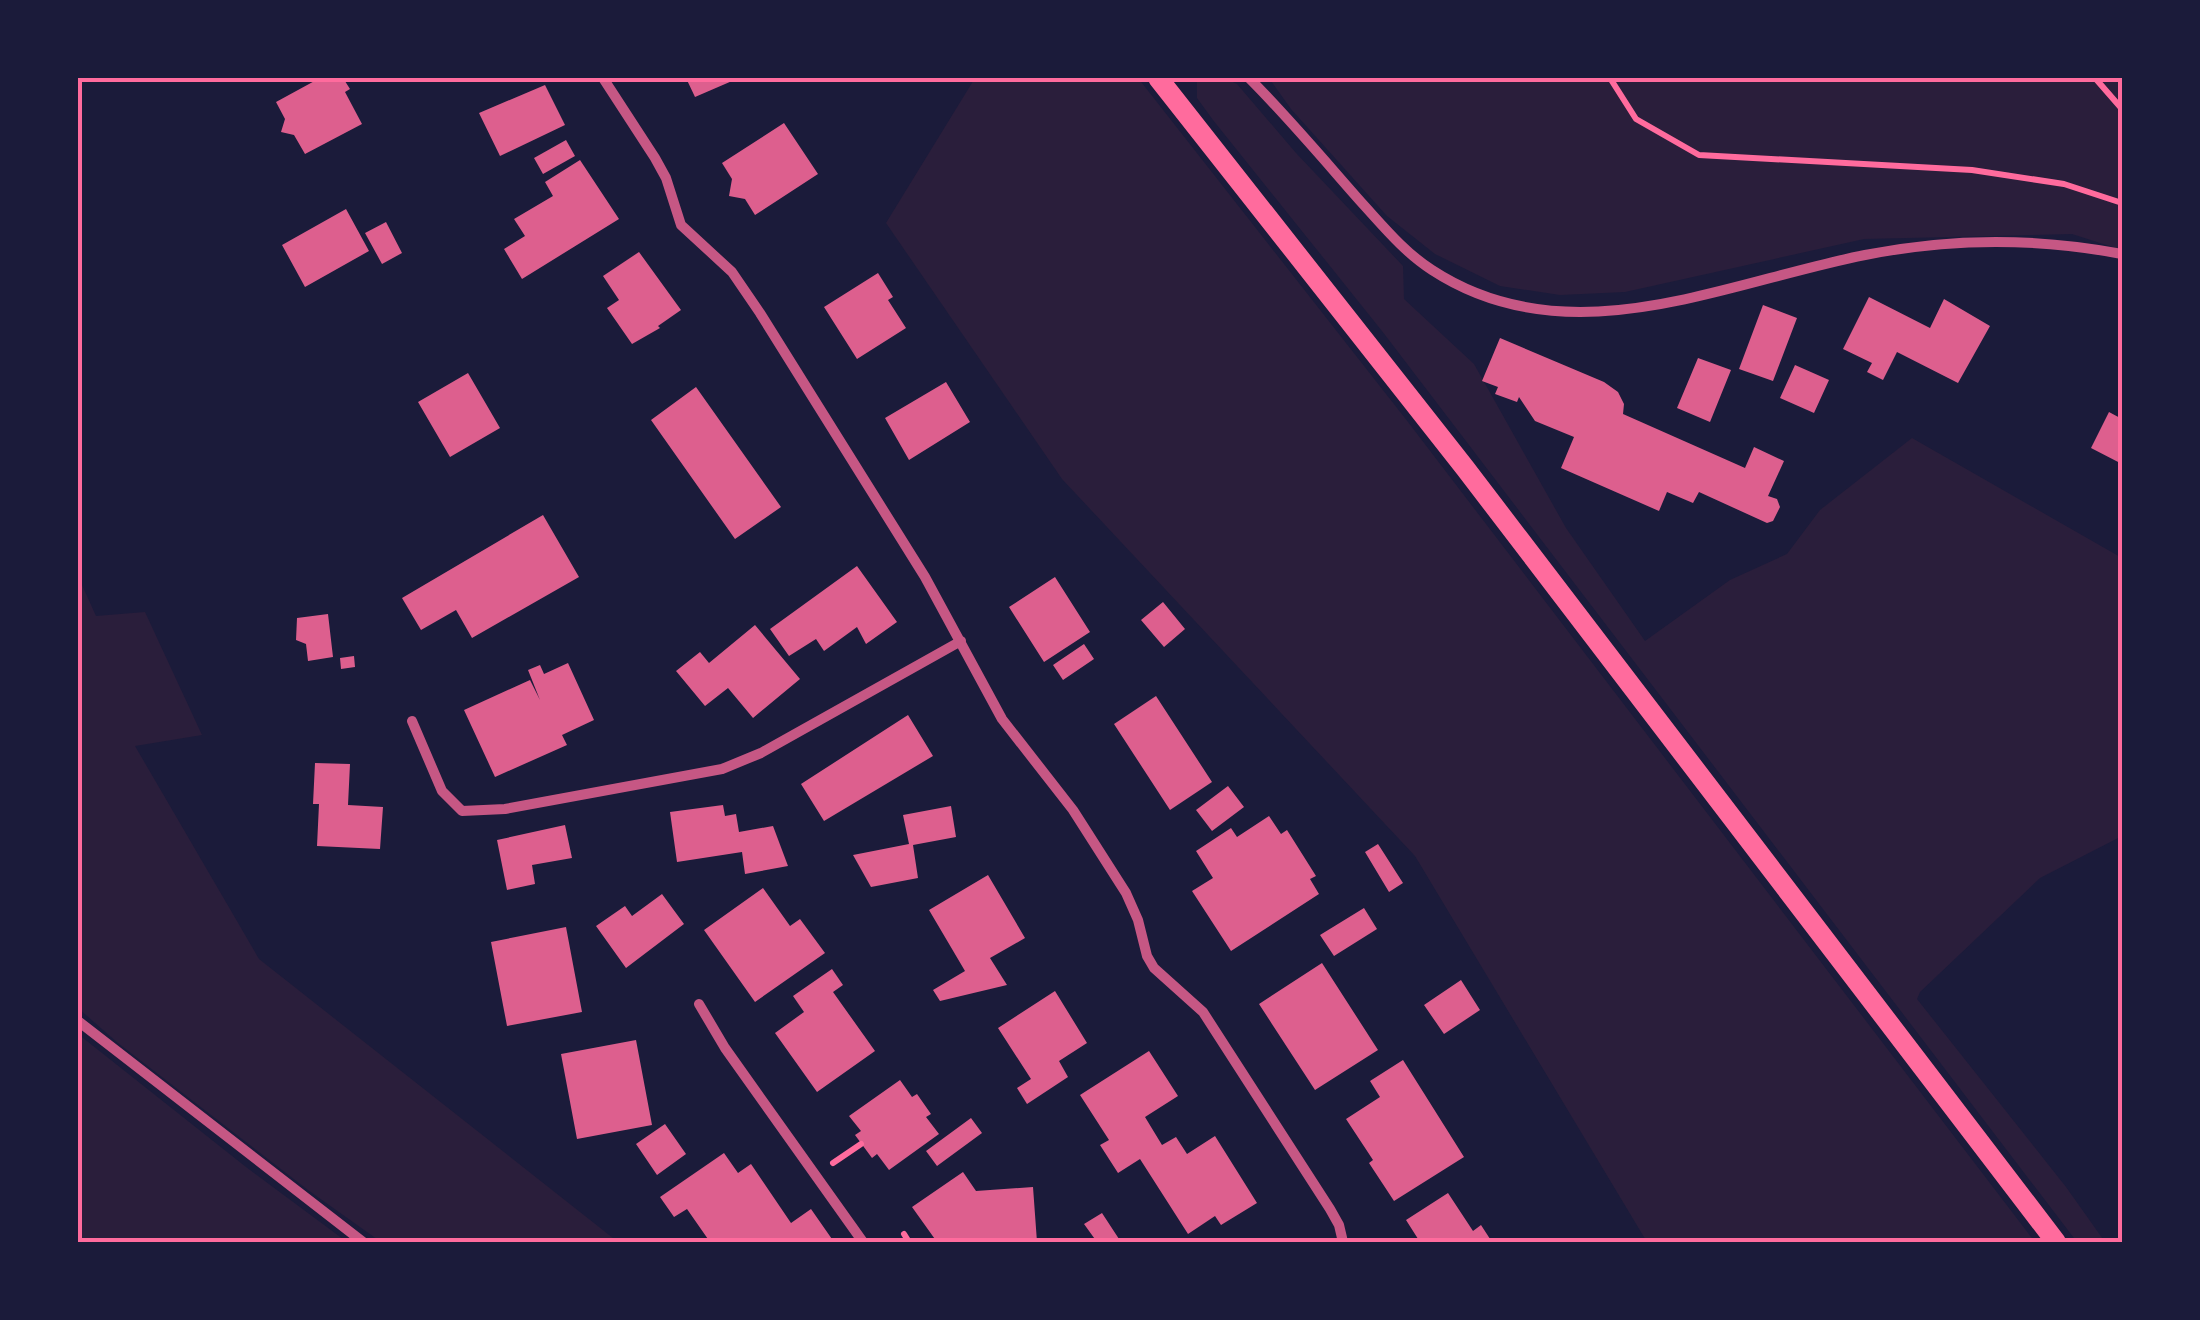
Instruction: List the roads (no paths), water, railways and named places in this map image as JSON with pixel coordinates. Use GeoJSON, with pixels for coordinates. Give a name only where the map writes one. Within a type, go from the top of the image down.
{"type":"FeatureCollection","features":[{"type":"Feature","properties":{"kind":"main road"},"geometry":{"type":"LineString","coordinates":[[1158,78],[1465,468],[2056,1242]]}},
{"type":"Feature","properties":{"kind":"street"},"geometry":{"type":"LineString","coordinates":[[603,78],[666,178],[681,225],[732,272],[760,312],[926,578],[1002,718],[1073,810],[1126,893],[1154,968],[1203,1012],[1330,1209],[1343,1242]]}},
{"type":"Feature","properties":{"kind":"street"},"geometry":{"type":"LineString","coordinates":[[1248,78],[1405,250],[1464,289],[1500,304],[1528,310],[1588,314],[1628,310],[1867,255],[1971,242],[2074,245],[2122,254]]}},
{"type":"Feature","properties":{"kind":"street"},"geometry":{"type":"LineString","coordinates":[[412,722],[442,791],[462,811],[505,809],[722,769],[760,754],[961,641]]}},
{"type":"Feature","properties":{"kind":"street"},"geometry":{"type":"LineString","coordinates":[[699,1004],[725,1048],[862,1242]]}},
{"type":"Feature","properties":{"kind":"street"},"geometry":{"type":"LineString","coordinates":[[78,1021],[363,1242]]}}]}
